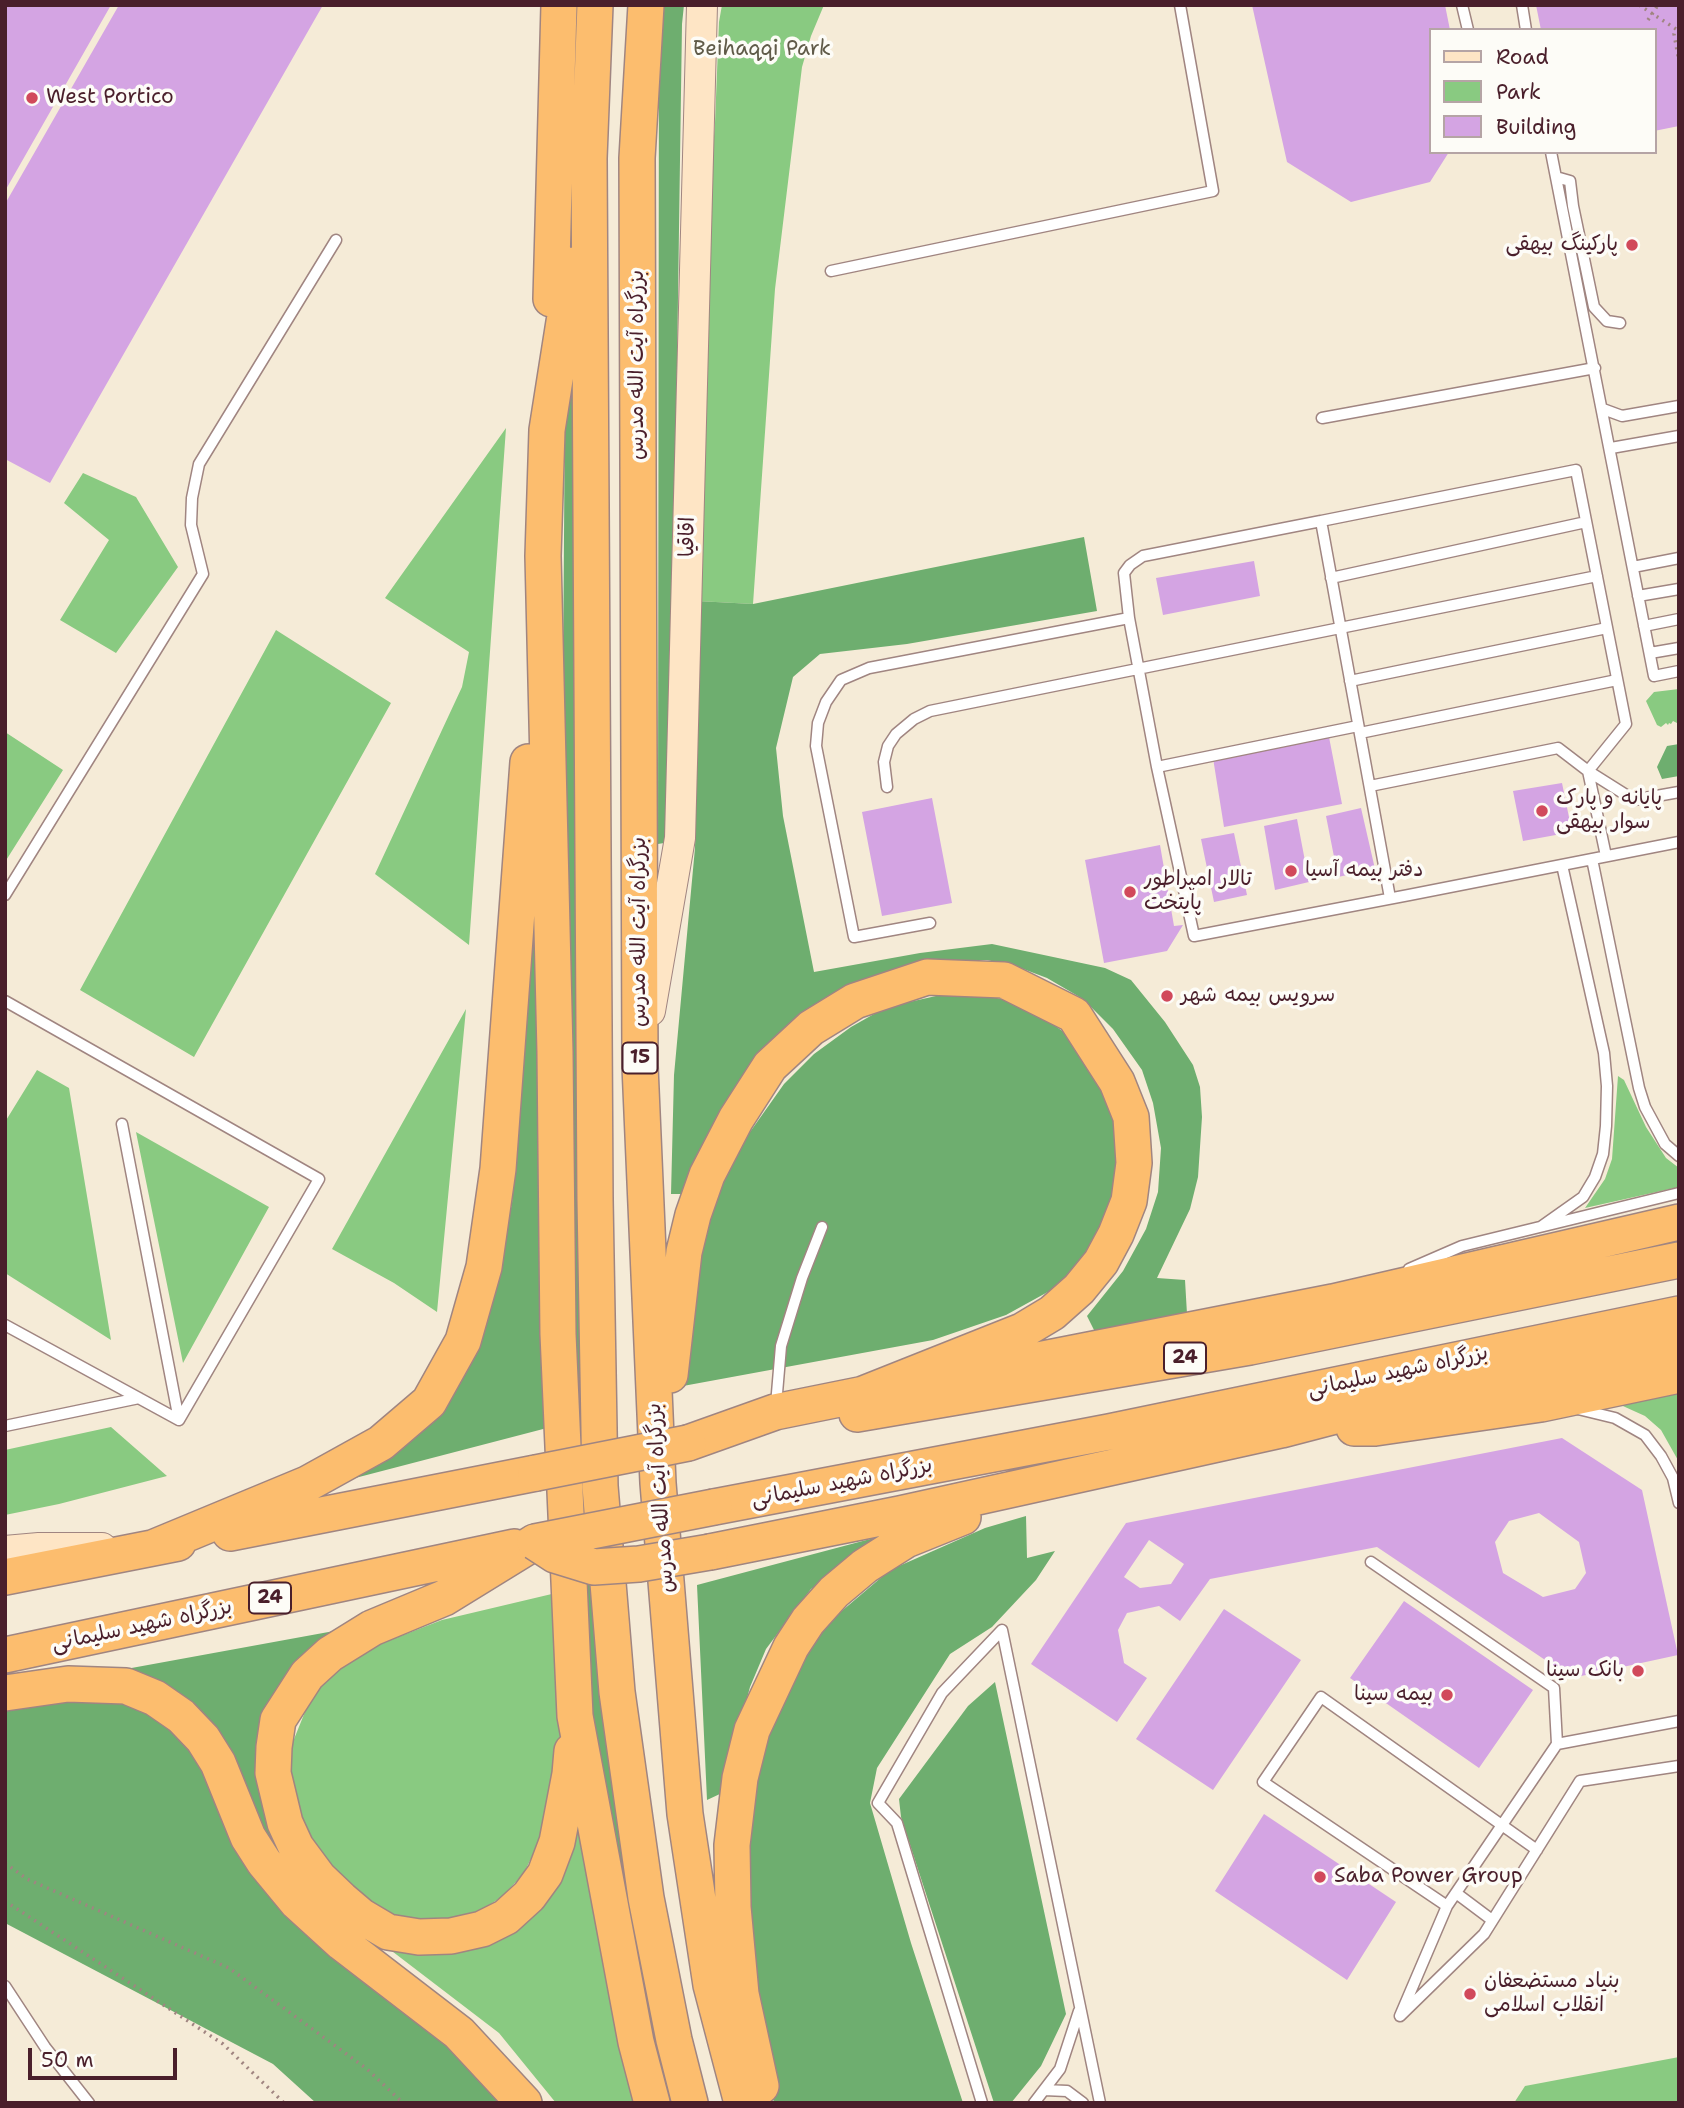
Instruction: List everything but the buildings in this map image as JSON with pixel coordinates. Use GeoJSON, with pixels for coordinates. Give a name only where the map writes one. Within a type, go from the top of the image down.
{"type":"FeatureCollection","features":[{"type":"Feature","properties":{"kind":"highway"},"geometry":{"type":"LineString","coordinates":[[155,1547],[307,1484],[381,1443],[429,1402],[463,1342],[484,1267],[498,1169],[543,556],[559,5]]}},
{"type":"Feature","properties":{"kind":"highway","name":"15"},"geometry":{"type":"LineString","coordinates":[[595,5],[589,158],[595,1158],[600,1486],[617,1692],[646,1898],[674,2040],[690,2103]]}},
{"type":"Feature","properties":{"kind":"highway","name":"بزرگراه آیت الله مدرس"},"geometry":{"type":"LineString","coordinates":[[646,5],[637,158],[640,1066],[658,1483],[685,1814],[710,1985],[742,2103]]}},
{"type":"Feature","properties":{"kind":"highway"},"geometry":{"type":"LineString","coordinates":[[547,430],[589,158]]}},
{"type":"Feature","properties":{"kind":"highway"},"geometry":{"type":"LineString","coordinates":[[543,556],[555,1052],[558,1334],[575,1716],[570,1774],[557,1842],[545,1874],[529,1896],[506,1917],[482,1929],[452,1936],[419,1937],[388,1932],[361,1916],[319,1878],[296,1847],[285,1823],[273,1773],[278,1720],[307,1675],[330,1654],[384,1623],[444,1598],[535,1542],[555,1555],[594,1567],[639,1564],[710,1552],[802,1535],[1281,1430],[1415,1395],[1679,1343]]}},
{"type":"Feature","properties":{"kind":"highway"},"geometry":{"type":"LineString","coordinates":[[658,1483],[684,1252],[693,1215],[707,1175],[730,1130],[770,1066],[811,1028],[855,1001],[927,977],[1004,980],[1074,1015],[1117,1082],[1131,1117],[1133,1163],[1129,1201],[1101,1262],[1079,1289],[1052,1312],[1023,1331],[861,1395]]}},
{"type":"Feature","properties":{"kind":"highway"},"geometry":{"type":"LineString","coordinates":[[688,1443],[775,1412],[1333,1302],[1679,1222]]}},
{"type":"Feature","properties":{"kind":"highway","name":"24"},"geometry":{"type":"LineString","coordinates":[[5,1577],[688,1443],[1250,1347],[1679,1260]]}},
{"type":"Feature","properties":{"kind":"highway","name":"بزرگراه شهید سلیمانی"},"geometry":{"type":"LineString","coordinates":[[5,1655],[535,1542],[1109,1432],[1679,1314]]}},
{"type":"Feature","properties":{"kind":"highway"},"geometry":{"type":"LineString","coordinates":[[1281,1430],[1375,1428],[1541,1404],[1679,1375]]}},
{"type":"Feature","properties":{"kind":"highway"},"geometry":{"type":"LineString","coordinates":[[764,2103],[741,1994],[733,1907],[732,1845],[740,1778],[752,1730],[775,1678],[808,1621],[834,1592],[865,1566],[906,1540],[1054,1480]]}},
{"type":"Feature","properties":{"kind":"highway"},"geometry":{"type":"LineString","coordinates":[[5,1693],[68,1684],[126,1686],[155,1698],[181,1716],[203,1739],[218,1763],[248,1837],[264,1862],[297,1902],[342,1943],[459,2032],[524,2103]]}},
{"type":"Feature","properties":{"kind":"highway"},"geometry":{"type":"LineString","coordinates":[[575,1716],[636,2042],[652,2103]]}},
{"type":"Feature","properties":{"kind":"main road","name":"اقاقیا"},"geometry":{"type":"LineString","coordinates":[[640,1066],[680,838],[702,5]]}},
{"type":"Feature","properties":{"kind":"main road"},"geometry":{"type":"LineString","coordinates":[[5,1551],[155,1547]]}},
{"type":"Feature","properties":{"kind":"lane"},"geometry":{"type":"LineString","coordinates":[[831,271],[1213,191],[1180,5]]}},
{"type":"Feature","properties":{"kind":"lane"},"geometry":{"type":"LineString","coordinates":[[1462,5],[1468,28]]}},
{"type":"Feature","properties":{"kind":"lane"},"geometry":{"type":"LineString","coordinates":[[1522,5],[1527,28]]}},
{"type":"Feature","properties":{"kind":"lane"},"geometry":{"type":"LineString","coordinates":[[1551,154],[1654,676],[1679,671]]}},
{"type":"Feature","properties":{"kind":"lane"},"geometry":{"type":"LineString","coordinates":[[1556,177],[1570,181],[1594,307],[1608,321],[1620,323]]}},
{"type":"Feature","properties":{"kind":"lane"},"geometry":{"type":"LineString","coordinates":[[5,895],[203,574],[191,526],[192,498],[199,464],[336,240]]}},
{"type":"Feature","properties":{"kind":"lane"},"geometry":{"type":"LineString","coordinates":[[1322,418],[1595,368]]}},
{"type":"Feature","properties":{"kind":"lane"},"geometry":{"type":"LineString","coordinates":[[1603,409],[1622,416],[1679,406]]}},
{"type":"Feature","properties":{"kind":"lane"},"geometry":{"type":"LineString","coordinates":[[1611,448],[1679,436]]}},
{"type":"Feature","properties":{"kind":"lane"},"geometry":{"type":"LineString","coordinates":[[1588,771],[1626,724],[1576,470],[1143,556],[1124,573],[1123,584],[1137,668],[1194,936],[1679,842]]}},
{"type":"Feature","properties":{"kind":"lane"},"geometry":{"type":"LineString","coordinates":[[1321,521],[1390,898]]}},
{"type":"Feature","properties":{"kind":"lane"},"geometry":{"type":"LineString","coordinates":[[1331,578],[1586,522]]}},
{"type":"Feature","properties":{"kind":"lane"},"geometry":{"type":"LineString","coordinates":[[1633,567],[1679,558]]}},
{"type":"Feature","properties":{"kind":"lane"},"geometry":{"type":"LineString","coordinates":[[887,787],[884,762],[888,746],[896,734],[914,719],[930,711],[1597,576]]}},
{"type":"Feature","properties":{"kind":"lane"},"geometry":{"type":"LineString","coordinates":[[1638,596],[1679,589]]}},
{"type":"Feature","properties":{"kind":"lane"},"geometry":{"type":"LineString","coordinates":[[930,923],[854,936],[816,746],[818,723],[826,702],[841,680],[869,668],[1129,618]]}},
{"type":"Feature","properties":{"kind":"lane"},"geometry":{"type":"LineString","coordinates":[[1644,626],[1679,619]]}},
{"type":"Feature","properties":{"kind":"lane"},"geometry":{"type":"LineString","coordinates":[[1350,681],[1607,628]]}},
{"type":"Feature","properties":{"kind":"lane"},"geometry":{"type":"LineString","coordinates":[[1650,653],[1679,648]]}},
{"type":"Feature","properties":{"kind":"lane"},"geometry":{"type":"LineString","coordinates":[[1157,767],[1617,680]]}},
{"type":"Feature","properties":{"kind":"lane"},"geometry":{"type":"LineString","coordinates":[[1370,786],[1558,748],[1634,800],[1679,792]]}},
{"type":"Feature","properties":{"kind":"lane"},"geometry":{"type":"LineString","coordinates":[[1588,771],[1606,856]]}},
{"type":"Feature","properties":{"kind":"lane"},"geometry":{"type":"LineString","coordinates":[[1592,859],[1639,1088],[1645,1107],[1665,1144],[1679,1156]]}},
{"type":"Feature","properties":{"kind":"lane"},"geometry":{"type":"LineString","coordinates":[[1542,1226],[1583,1197],[1595,1177],[1603,1154],[1606,1126],[1604,1053],[1562,865]]}},
{"type":"Feature","properties":{"kind":"lane"},"geometry":{"type":"LineString","coordinates":[[5,1001],[319,1179],[179,1420]]}},
{"type":"Feature","properties":{"kind":"lane"},"geometry":{"type":"LineString","coordinates":[[122,1124],[179,1420]]}},
{"type":"Feature","properties":{"kind":"lane"},"geometry":{"type":"LineString","coordinates":[[1403,1271],[1462,1246],[1679,1193]]}},
{"type":"Feature","properties":{"kind":"lane"},"geometry":{"type":"LineString","coordinates":[[775,1412],[781,1346],[802,1278],[822,1227]]}},
{"type":"Feature","properties":{"kind":"lane"},"geometry":{"type":"LineString","coordinates":[[1333,1302],[1391,1276]]}},
{"type":"Feature","properties":{"kind":"lane"},"geometry":{"type":"LineString","coordinates":[[5,1325],[179,1420]]}},
{"type":"Feature","properties":{"kind":"lane"},"geometry":{"type":"LineString","coordinates":[[5,1426],[139,1398]]}},
{"type":"Feature","properties":{"kind":"lane"},"geometry":{"type":"LineString","coordinates":[[1541,1404],[1615,1418],[1645,1435],[1661,1456],[1672,1478],[1679,1503]]}},
{"type":"Feature","properties":{"kind":"lane"},"geometry":{"type":"LineString","coordinates":[[1371,1562],[1554,1688],[1557,1744],[1447,1906],[1400,2016],[1484,1934],[1580,1781],[1679,1766]]}},
{"type":"Feature","properties":{"kind":"lane"},"geometry":{"type":"LineString","coordinates":[[982,2103],[897,1823],[878,1803],[942,1693],[1002,1630],[1100,2103]]}},
{"type":"Feature","properties":{"kind":"lane"},"geometry":{"type":"LineString","coordinates":[[1447,1906],[1263,1782],[1321,1697],[1537,1850]]}},
{"type":"Feature","properties":{"kind":"lane"},"geometry":{"type":"LineString","coordinates":[[1557,1744],[1679,1721]]}},
{"type":"Feature","properties":{"kind":"lane"},"geometry":{"type":"LineString","coordinates":[[1456,1893],[1492,1920]]}},
{"type":"Feature","properties":{"kind":"lane"},"geometry":{"type":"LineString","coordinates":[[5,1986],[45,2047],[89,2103]]}},
{"type":"Feature","properties":{"kind":"lane"},"geometry":{"type":"LineString","coordinates":[[1034,2103],[1060,2069],[1080,2009]]}},
{"type":"Feature","properties":{"kind":"lane"},"geometry":{"type":"LineString","coordinates":[[1044,2090],[1068,2091],[1083,2103]]}},
{"type":"Feature","properties":{"kind":"path"},"geometry":{"type":"LineString","coordinates":[[1639,5],[1676,29],[1674,34],[1679,61]]}},
{"type":"Feature","properties":{"kind":"path"},"geometry":{"type":"LineString","coordinates":[[1648,20],[1658,5]]}},
{"type":"Feature","properties":{"kind":"path"},"geometry":{"type":"LineString","coordinates":[[5,1863],[27,1879],[229,1968],[368,2069],[402,2103]]}},
{"type":"Feature","properties":{"kind":"path"},"geometry":{"type":"LineString","coordinates":[[5,1901],[223,2044],[284,2103]]}},
{"type":"Feature","properties":{"kind":"green space"},"geometry":{"type":"Polygon","coordinates":[[[659,5],[684,5],[670,842],[658,844],[659,5]]]}},
{"type":"Feature","properties":{"kind":"green space","name":"Beihaqqi Park"},"geometry":{"type":"Polygon","coordinates":[[[722,5],[824,5],[802,67],[775,289],[753,604],[697,601],[695,389],[722,5]]]}},
{"type":"Feature","properties":{"kind":"green space"},"geometry":{"type":"Polygon","coordinates":[[[565,395],[577,395],[583,1323],[676,2103],[658,2103],[642,2045],[587,1675],[570,1418],[563,678],[565,395]]]}},
{"type":"Feature","properties":{"kind":"green space"},"geometry":{"type":"Polygon","coordinates":[[[506,428],[469,945],[375,874],[462,687],[469,652],[385,598],[506,428]]]}},
{"type":"Feature","properties":{"kind":"green space"},"geometry":{"type":"Polygon","coordinates":[[[83,473],[136,497],[178,567],[116,653],[60,620],[109,540],[64,503],[83,473]]]}},
{"type":"Feature","properties":{"kind":"green space"},"geometry":{"type":"Polygon","coordinates":[[[1084,537],[1097,611],[907,644],[820,654],[793,677],[776,748],[783,816],[814,972],[920,953],[992,944],[1105,968],[1131,980],[1165,1022],[1193,1065],[1200,1087],[1202,1117],[1198,1177],[1190,1209],[1157,1278],[1185,1280],[1187,1314],[1096,1334],[1087,1316],[1123,1271],[1146,1229],[1158,1192],[1161,1148],[1153,1103],[1142,1070],[1113,1029],[1083,999],[1047,978],[1018,967],[987,960],[951,960],[913,966],[853,989],[684,1194],[671,1194],[674,1075],[695,848],[697,601],[753,604],[1084,537]]]}},
{"type":"Feature","properties":{"kind":"green space"},"geometry":{"type":"Polygon","coordinates":[[[276,630],[391,703],[194,1057],[80,990],[276,630]]]}},
{"type":"Feature","properties":{"kind":"green space"},"geometry":{"type":"Polygon","coordinates":[[[1679,689],[1679,724],[1673,721],[1661,727],[1657,725],[1646,701],[1654,692],[1679,689]]]}},
{"type":"Feature","properties":{"kind":"green space"},"geometry":{"type":"Polygon","coordinates":[[[5,732],[63,770],[5,862],[5,732]]]}},
{"type":"Feature","properties":{"kind":"green space"},"geometry":{"type":"Polygon","coordinates":[[[1679,744],[1679,776],[1662,779],[1657,767],[1667,746],[1679,744]]]}},
{"type":"Feature","properties":{"kind":"green space"},"geometry":{"type":"Polygon","coordinates":[[[536,816],[547,1428],[336,1483],[446,1405],[488,1320],[512,1203],[536,816]]]}},
{"type":"Feature","properties":{"kind":"green space"},"geometry":{"type":"Polygon","coordinates":[[[982,994],[1027,1006],[1068,1035],[1117,1115],[1120,1166],[1115,1201],[1092,1247],[1055,1288],[1006,1315],[933,1340],[683,1386],[697,1260],[719,1188],[750,1132],[784,1084],[814,1054],[874,1014],[896,1005],[936,996],[982,994]]]}},
{"type":"Feature","properties":{"kind":"green space"},"geometry":{"type":"Polygon","coordinates":[[[466,1009],[437,1312],[394,1283],[332,1249],[466,1009]]]}},
{"type":"Feature","properties":{"kind":"green space"},"geometry":{"type":"Polygon","coordinates":[[[37,1070],[69,1088],[111,1340],[5,1273],[5,1122],[37,1070]]]}},
{"type":"Feature","properties":{"kind":"green space"},"geometry":{"type":"Polygon","coordinates":[[[1618,1076],[1624,1080],[1646,1127],[1666,1158],[1679,1168],[1679,1187],[1585,1208],[1605,1179],[1612,1159],[1618,1076]]]}},
{"type":"Feature","properties":{"kind":"green space"},"geometry":{"type":"Polygon","coordinates":[[[136,1132],[269,1207],[183,1363],[136,1132]]]}},
{"type":"Feature","properties":{"kind":"green space"},"geometry":{"type":"Polygon","coordinates":[[[1679,1389],[1679,1462],[1661,1430],[1645,1416],[1614,1402],[1679,1389]]]}},
{"type":"Feature","properties":{"kind":"green space"},"geometry":{"type":"Polygon","coordinates":[[[111,1427],[167,1476],[5,1515],[5,1450],[111,1427]]]}},
{"type":"Feature","properties":{"kind":"green space"},"geometry":{"type":"Polygon","coordinates":[[[1026,1516],[1027,1558],[1055,1551],[1036,1580],[992,1627],[950,1654],[877,1768],[870,1803],[911,1943],[963,2103],[774,2103],[757,2020],[743,1929],[752,1765],[789,1681],[823,1627],[890,1570],[985,1528],[1026,1516]]]}},
{"type":"Feature","properties":{"kind":"green space"},"geometry":{"type":"Polygon","coordinates":[[[908,1529],[811,1589],[766,1649],[750,1687],[722,1793],[707,1800],[697,1585],[908,1529]]]}},
{"type":"Feature","properties":{"kind":"green space"},"geometry":{"type":"Polygon","coordinates":[[[556,1593],[563,1717],[551,1796],[538,1844],[524,1873],[503,1896],[480,1911],[447,1921],[419,1922],[394,1917],[362,1900],[327,1868],[305,1836],[291,1797],[290,1749],[307,1707],[325,1680],[367,1649],[442,1620],[556,1593]]]}},
{"type":"Feature","properties":{"kind":"green space"},"geometry":{"type":"Polygon","coordinates":[[[334,1631],[285,1677],[292,1873],[126,1669],[334,1631]]]}},
{"type":"Feature","properties":{"kind":"green space"},"geometry":{"type":"Polygon","coordinates":[[[995,1682],[1066,2014],[1041,2066],[1011,2103],[994,2103],[901,1817],[899,1799],[968,1706],[995,1682]]]}},
{"type":"Feature","properties":{"kind":"green space"},"geometry":{"type":"Polygon","coordinates":[[[114,1697],[165,1719],[365,1971],[511,2103],[316,2103],[273,2064],[5,1923],[5,1704],[114,1697]]]}},
{"type":"Feature","properties":{"kind":"green space"},"geometry":{"type":"Polygon","coordinates":[[[577,1786],[639,2103],[556,2103],[499,2033],[333,1906],[488,1941],[577,1786]]]}},
{"type":"Feature","properties":{"kind":"green space"},"geometry":{"type":"Polygon","coordinates":[[[1679,2057],[1679,2103],[1514,2103],[1525,2086],[1679,2057]]]}},
{"type":"Feature","properties":{"kind":"place","name":"West Portico"},"geometry":{"type":"Point","coordinates":[32,98]}},
{"type":"Feature","properties":{"kind":"place","name":"پارکینگ بیهقی"},"geometry":{"type":"Point","coordinates":[1632,245]}},
{"type":"Feature","properties":{"kind":"place","name":"پایانه و پارک سوار بیهقی"},"geometry":{"type":"Point","coordinates":[1542,811]}},
{"type":"Feature","properties":{"kind":"place","name":"دفتر بیمه آسیا"},"geometry":{"type":"Point","coordinates":[1291,871]}},
{"type":"Feature","properties":{"kind":"place","name":"تالار امپراطور پایتخت"},"geometry":{"type":"Point","coordinates":[1130,892]}},
{"type":"Feature","properties":{"kind":"place","name":"سرویس بیمه شهر"},"geometry":{"type":"Point","coordinates":[1167,996]}},
{"type":"Feature","properties":{"kind":"place","name":"بانک سینا"},"geometry":{"type":"Point","coordinates":[1638,1671]}},
{"type":"Feature","properties":{"kind":"place","name":"بیمه سینا"},"geometry":{"type":"Point","coordinates":[1447,1695]}},
{"type":"Feature","properties":{"kind":"place","name":"Saba Power Group"},"geometry":{"type":"Point","coordinates":[1320,1877]}},
{"type":"Feature","properties":{"kind":"place","name":"بنیاد مستضعفان انقلاب اسلامی"},"geometry":{"type":"Point","coordinates":[1470,1994]}}]}
